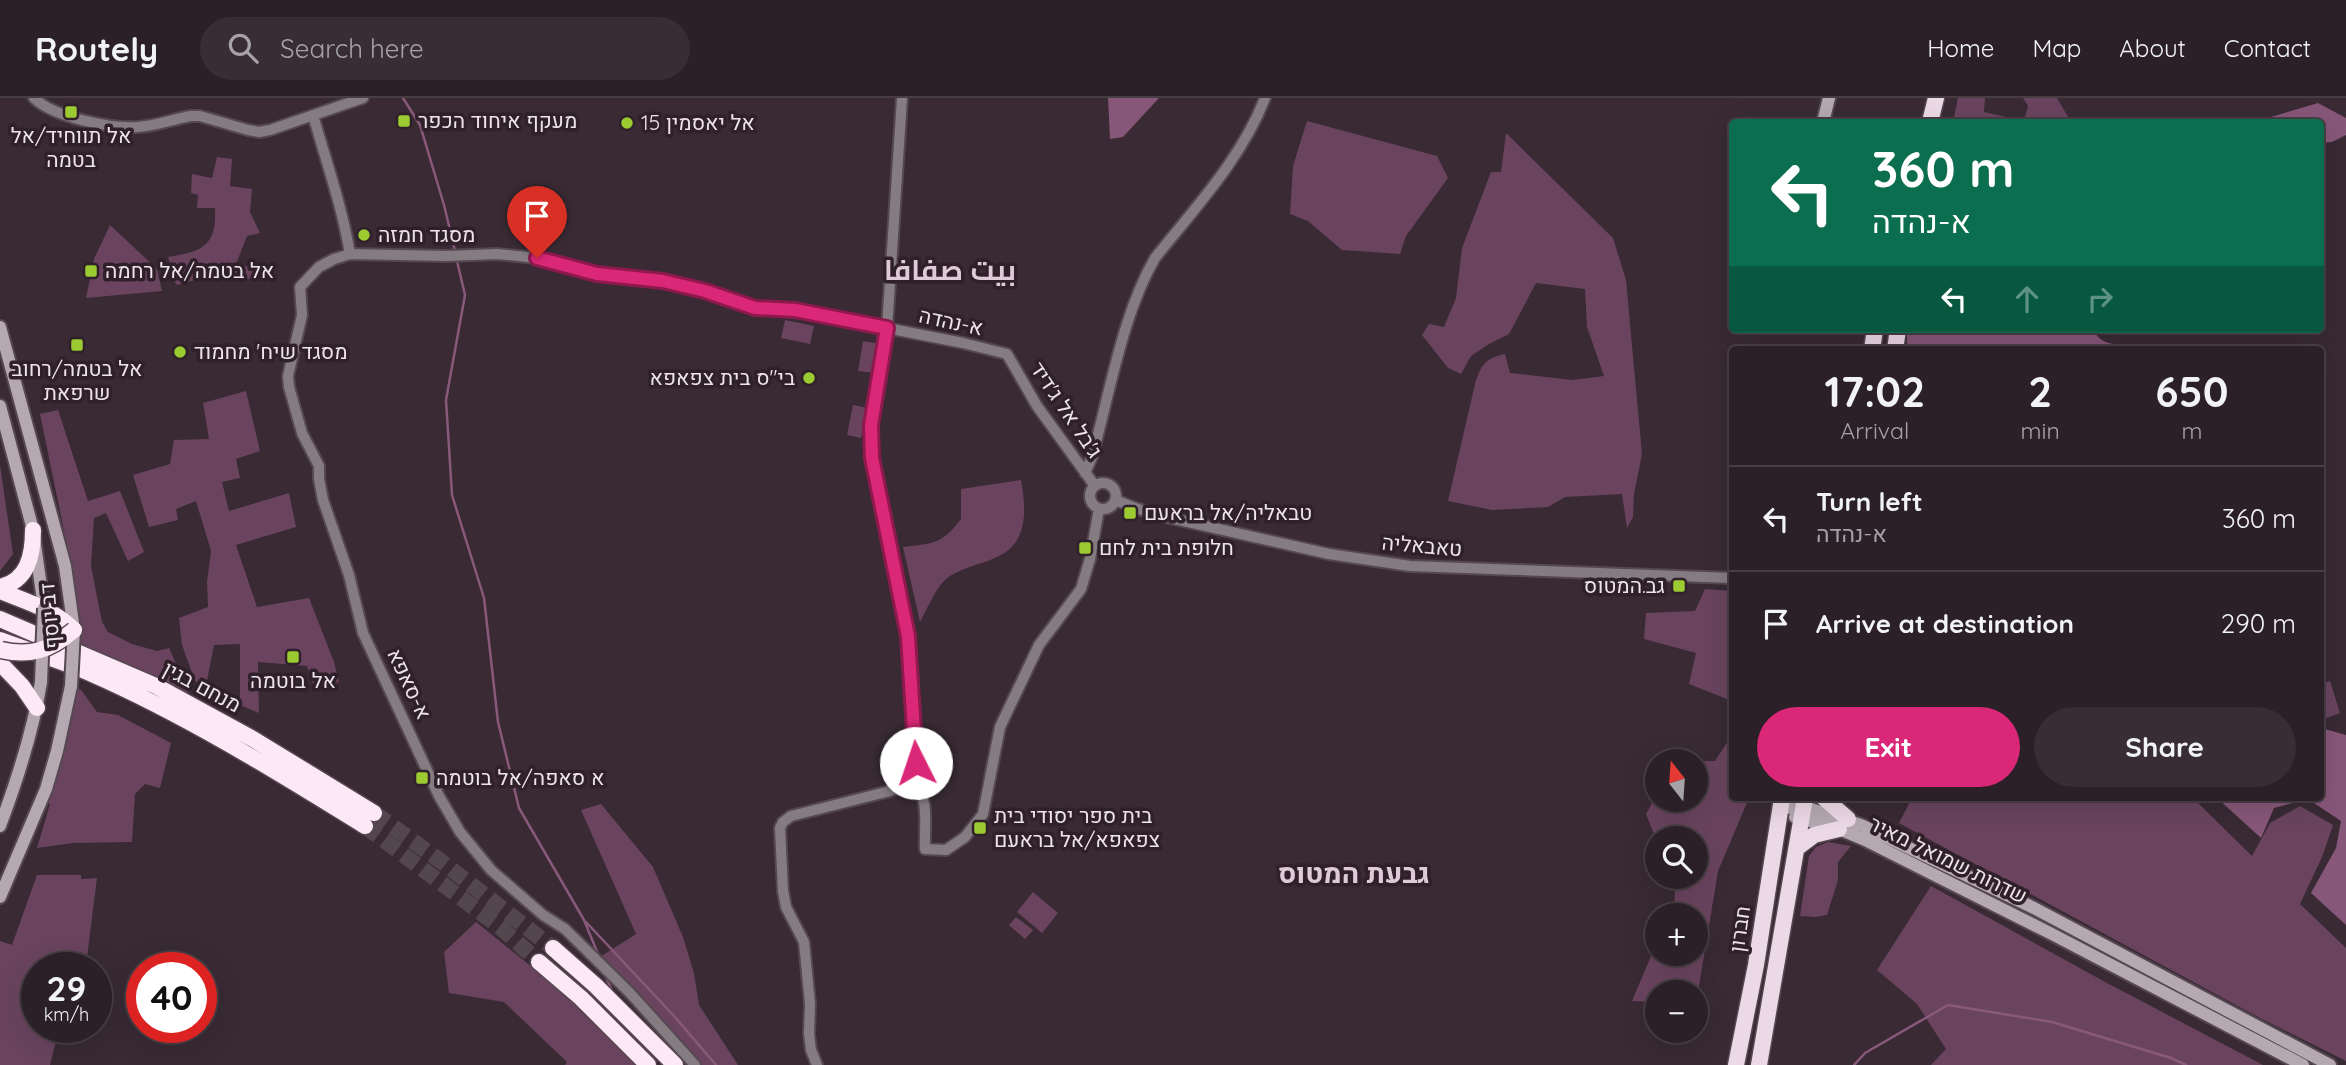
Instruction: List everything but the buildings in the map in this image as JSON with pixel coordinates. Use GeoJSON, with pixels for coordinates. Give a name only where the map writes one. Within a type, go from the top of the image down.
{"type":"FeatureCollection","features":[{"type":"Feature","properties":{"kind":"highway"},"geometry":{"type":"LineString","coordinates":[[1931,119],[1936,98]]}},
{"type":"Feature","properties":{"kind":"highway"},"geometry":{"type":"LineString","coordinates":[[1941,119],[1945,98]]}},
{"type":"Feature","properties":{"kind":"highway"},"geometry":{"type":"LineString","coordinates":[[0,589],[15,581],[27,568],[32,552],[33,530]]}},
{"type":"Feature","properties":{"kind":"highway"},"geometry":{"type":"LineString","coordinates":[[0,589],[24,600],[43,604],[74,631],[43,650],[20,654],[0,650]]}},
{"type":"Feature","properties":{"kind":"highway","name":"מנחם בגין"},"geometry":{"type":"LineString","coordinates":[[0,619],[156,686],[253,738],[369,820],[90,673],[0,640]]}},
{"type":"Feature","properties":{"kind":"highway"},"geometry":{"type":"LineString","coordinates":[[0,663],[22,686],[37,708]]}},
{"type":"Feature","properties":{"kind":"highway"},"geometry":{"type":"LineString","coordinates":[[1798,847],[1814,835],[1844,824],[1826,801]]}},
{"type":"Feature","properties":{"kind":"highway","name":"חברון"},"geometry":{"type":"LineString","coordinates":[[1736,1065],[1755,965],[1780,804]]}},
{"type":"Feature","properties":{"kind":"highway","name":"חברון"},"geometry":{"type":"LineString","coordinates":[[1759,1065],[1804,808]]}},
{"type":"Feature","properties":{"kind":"highway"},"geometry":{"type":"LineString","coordinates":[[553,947],[606,995],[675,1065]]}},
{"type":"Feature","properties":{"kind":"highway"},"geometry":{"type":"LineString","coordinates":[[540,962],[581,998],[648,1065]]}},
{"type":"Feature","properties":{"kind":"main road"},"geometry":{"type":"LineString","coordinates":[[1824,119],[1829,98]]}},
{"type":"Feature","properties":{"kind":"main road","name":"דב יוסף"},"geometry":{"type":"LineString","coordinates":[[0,327],[57,535],[74,631],[71,686],[60,740],[46,789],[0,897]]}},
{"type":"Feature","properties":{"kind":"main road","name":"דב יוסף"},"geometry":{"type":"LineString","coordinates":[[0,406],[33,530],[43,604],[43,650],[37,708],[26,757],[0,826]]}},
{"type":"Feature","properties":{"kind":"main road","name":"שדרות שמואל מאיר"},"geometry":{"type":"LineString","coordinates":[[1780,804],[1804,808],[1844,824],[2046,914],[2330,1065]]}},
{"type":"Feature","properties":{"kind":"main road","name":"שדרות שמואל מאיר"},"geometry":{"type":"LineString","coordinates":[[1844,824],[1865,840],[2303,1065]]}},
{"type":"Feature","properties":{"kind":"street"},"geometry":{"type":"LineString","coordinates":[[34,98],[43,106],[111,126],[136,128],[191,116],[259,132],[363,98]]}},
{"type":"Feature","properties":{"kind":"street"},"geometry":{"type":"LineString","coordinates":[[902,98],[887,328],[871,425],[872,458],[908,636],[916,763],[914,780],[925,803],[925,849],[946,850],[965,837],[978,822],[986,802],[1000,727],[1039,645],[1081,589],[1090,559],[1099,509]]}},
{"type":"Feature","properties":{"kind":"street"},"geometry":{"type":"LineString","coordinates":[[1085,473],[1131,315],[1147,272],[1236,154],[1265,98]]}},
{"type":"Feature","properties":{"kind":"street"},"geometry":{"type":"LineString","coordinates":[[313,115],[342,212],[350,254]]}},
{"type":"Feature","properties":{"kind":"street","name":"א-נהדה"},"geometry":{"type":"LineString","coordinates":[[350,254],[497,254],[537,258],[597,274],[663,281],[705,291],[755,308],[795,310],[1007,354]]}},
{"type":"Feature","properties":{"kind":"street","name":"א-סאפא"},"geometry":{"type":"LineString","coordinates":[[350,254],[319,267],[300,287],[302,322],[288,376],[302,433],[319,466],[323,500],[349,575],[363,632],[439,796],[472,849],[519,896],[574,939],[630,993],[695,1065]]}},
{"type":"Feature","properties":{"kind":"street","name":"ג'בל אל ג'דיד"},"geometry":{"type":"LineString","coordinates":[[1007,354],[1037,406],[1095,486]]}},
{"type":"Feature","properties":{"kind":"street"},"geometry":{"type":"LineString","coordinates":[[1103,483],[1110,485],[1115,492],[1115,500],[1111,506],[1099,509],[1090,496],[1095,486],[1103,483]]}},
{"type":"Feature","properties":{"kind":"street","name":"טאבאליה"},"geometry":{"type":"LineString","coordinates":[[1115,500],[1166,517],[1329,554],[1398,565],[1433,569],[1729,578]]}},
{"type":"Feature","properties":{"kind":"street"},"geometry":{"type":"LineString","coordinates":[[817,1065],[809,1034],[810,1004],[804,942],[786,907],[783,891],[780,828],[791,816],[890,792],[914,780]]}},
{"type":"Feature","properties":{"kind":"shaded area"},"geometry":{"type":"Polygon","coordinates":[[[1108,98],[1159,98],[1123,137],[1110,139],[1108,98]]]}},
{"type":"Feature","properties":{"kind":"shaded area"},"geometry":{"type":"Polygon","coordinates":[[[1958,98],[1985,98],[1984,112],[2015,119],[1954,119],[1958,98]]]}},
{"type":"Feature","properties":{"kind":"shaded area"},"geometry":{"type":"Polygon","coordinates":[[[2023,98],[2057,98],[2069,119],[2025,119],[2028,106],[2023,98]]]}},
{"type":"Feature","properties":{"kind":"shaded area"},"geometry":{"type":"Polygon","coordinates":[[[2318,103],[2346,118],[2346,135],[2324,143],[2324,119],[2264,119],[2318,103]]]}},
{"type":"Feature","properties":{"kind":"shaded area"},"geometry":{"type":"Polygon","coordinates":[[[1307,121],[1437,156],[1448,178],[1406,236],[1400,254],[1342,250],[1308,221],[1290,214],[1293,166],[1307,121]]]}},
{"type":"Feature","properties":{"kind":"shaded area"},"geometry":{"type":"Polygon","coordinates":[[[1506,133],[1613,238],[1626,280],[1642,454],[1634,494],[1633,517],[1627,528],[1622,494],[1565,497],[1548,507],[1492,510],[1448,501],[1475,384],[1488,360],[1505,354],[1510,373],[1572,380],[1604,376],[1587,327],[1585,289],[1536,283],[1509,334],[1471,356],[1461,374],[1448,368],[1422,335],[1429,324],[1444,327],[1456,298],[1462,248],[1491,172],[1501,172],[1506,133]]]}},
{"type":"Feature","properties":{"kind":"shaded area"},"geometry":{"type":"Polygon","coordinates":[[[217,157],[232,159],[230,186],[252,189],[250,212],[260,233],[247,236],[236,264],[255,268],[252,279],[210,276],[177,285],[168,257],[190,253],[205,245],[210,239],[215,221],[215,208],[197,208],[198,195],[191,193],[192,174],[212,178],[217,157]]]}},
{"type":"Feature","properties":{"kind":"shaded area"},"geometry":{"type":"Polygon","coordinates":[[[110,225],[157,269],[162,291],[86,298],[94,259],[110,225]]]}},
{"type":"Feature","properties":{"kind":"shaded area"},"geometry":{"type":"Polygon","coordinates":[[[785,320],[814,326],[810,344],[781,338],[785,320]]]}},
{"type":"Feature","properties":{"kind":"shaded area"},"geometry":{"type":"Polygon","coordinates":[[[1907,333],[2095,333],[2104,341],[2130,346],[1907,346],[1907,333]]]}},
{"type":"Feature","properties":{"kind":"shaded area"},"geometry":{"type":"Polygon","coordinates":[[[863,341],[881,344],[876,373],[858,371],[863,341]]]}},
{"type":"Feature","properties":{"kind":"shaded area"},"geometry":{"type":"Polygon","coordinates":[[[246,391],[260,451],[236,459],[240,478],[222,482],[229,511],[289,493],[296,527],[236,545],[257,607],[309,598],[339,682],[314,686],[307,666],[258,662],[259,713],[240,705],[240,644],[214,645],[206,686],[195,681],[182,645],[179,618],[208,607],[207,582],[211,551],[196,501],[176,509],[178,520],[149,527],[133,475],[170,464],[174,440],[209,439],[203,403],[246,391]]]}},
{"type":"Feature","properties":{"kind":"shaded area"},"geometry":{"type":"Polygon","coordinates":[[[853,405],[868,408],[861,438],[847,435],[853,405]]]}},
{"type":"Feature","properties":{"kind":"shaded area"},"geometry":{"type":"Polygon","coordinates":[[[58,410],[88,501],[120,491],[144,552],[128,561],[106,513],[94,518],[91,566],[102,622],[108,632],[132,644],[157,651],[169,648],[189,694],[78,644],[75,595],[40,414],[58,410]]]}},
{"type":"Feature","properties":{"kind":"shaded area"},"geometry":{"type":"Polygon","coordinates":[[[0,465],[13,554],[0,571],[0,465]]]}},
{"type":"Feature","properties":{"kind":"shaded area"},"geometry":{"type":"Polygon","coordinates":[[[1021,480],[1024,512],[1016,542],[999,556],[957,572],[945,580],[920,622],[903,547],[930,543],[948,534],[961,519],[961,489],[1021,480]]]}},
{"type":"Feature","properties":{"kind":"shaded area"},"geometry":{"type":"Polygon","coordinates":[[[1705,589],[1729,591],[1729,700],[1689,684],[1696,653],[1644,639],[1646,613],[1695,611],[1705,589]]]}},
{"type":"Feature","properties":{"kind":"shaded area"},"geometry":{"type":"Polygon","coordinates":[[[2330,681],[2340,713],[2324,719],[2324,683],[2330,681]]]}},
{"type":"Feature","properties":{"kind":"shaded area"},"geometry":{"type":"Polygon","coordinates":[[[74,687],[81,690],[97,712],[118,715],[171,743],[160,788],[145,784],[135,794],[132,842],[73,843],[37,848],[50,804],[46,801],[59,772],[74,687]]]}},
{"type":"Feature","properties":{"kind":"shaded area"},"geometry":{"type":"Polygon","coordinates":[[[2324,729],[2346,735],[2346,925],[2311,893],[2336,848],[2341,821],[2311,801],[2324,801],[2324,729]]]}},
{"type":"Feature","properties":{"kind":"shaded area"},"geometry":{"type":"Polygon","coordinates":[[[1729,740],[1729,801],[1748,801],[1718,871],[1708,931],[1708,903],[1674,903],[1674,889],[1708,889],[1708,826],[1651,826],[1646,814],[1708,812],[1708,761],[1715,761],[1729,740]]]}},
{"type":"Feature","properties":{"kind":"shaded area"},"geometry":{"type":"Polygon","coordinates":[[[1910,801],[2196,801],[2252,856],[2270,823],[2300,806],[2333,825],[2322,857],[2300,904],[2346,948],[2346,1061],[2260,1018],[1899,823],[1910,801]]]}},
{"type":"Feature","properties":{"kind":"shaded area"},"geometry":{"type":"Polygon","coordinates":[[[2220,801],[2300,801],[2274,808],[2261,838],[2220,801]]]}},
{"type":"Feature","properties":{"kind":"shaded area"},"geometry":{"type":"Polygon","coordinates":[[[601,804],[653,867],[683,937],[694,973],[699,1005],[738,1065],[702,1065],[638,994],[600,957],[636,934],[581,810],[601,804]]]}},
{"type":"Feature","properties":{"kind":"shaded area"},"geometry":{"type":"Polygon","coordinates":[[[1828,842],[1851,846],[1838,862],[1838,880],[1827,915],[1800,916],[1809,856],[1816,847],[1828,842]]]}},
{"type":"Feature","properties":{"kind":"shaded area"},"geometry":{"type":"Polygon","coordinates":[[[37,875],[81,875],[81,879],[97,878],[88,952],[21,952],[21,1043],[56,1043],[50,1065],[0,1065],[0,941],[12,945],[37,875]]]}},
{"type":"Feature","properties":{"kind":"shaded area"},"geometry":{"type":"Polygon","coordinates":[[[1931,886],[2263,1065],[1931,1065],[1946,1049],[1917,1004],[1877,970],[1931,886]]]}},
{"type":"Feature","properties":{"kind":"shaded area"},"geometry":{"type":"Polygon","coordinates":[[[1033,892],[1058,913],[1042,933],[1017,912],[1033,892]]]}},
{"type":"Feature","properties":{"kind":"shaded area"},"geometry":{"type":"Polygon","coordinates":[[[1016,917],[1033,930],[1025,939],[1009,925],[1016,917]]]}},
{"type":"Feature","properties":{"kind":"shaded area"},"geometry":{"type":"Polygon","coordinates":[[[476,922],[553,984],[637,1065],[565,1065],[567,1062],[504,1002],[449,993],[444,952],[476,922]]]}},
{"type":"Feature","properties":{"kind":"shaded area"},"geometry":{"type":"Polygon","coordinates":[[[1647,966],[1702,966],[1700,980],[1645,980],[1645,1002],[1632,1001],[1647,966]]]}},
{"type":"Feature","properties":{"kind":"waterway"},"geometry":{"type":"LineString","coordinates":[[403,98],[420,125],[455,251]]}},
{"type":"Feature","properties":{"kind":"waterway"},"geometry":{"type":"LineString","coordinates":[[457,261],[465,295],[446,400],[452,495],[484,598],[498,722],[519,808],[584,920],[598,954]]}},
{"type":"Feature","properties":{"kind":"waterway"},"geometry":{"type":"LineString","coordinates":[[586,922],[716,1065]]}},
{"type":"Feature","properties":{"kind":"waterway"},"geometry":{"type":"LineString","coordinates":[[606,977],[613,993]]}},
{"type":"Feature","properties":{"kind":"waterway"},"geometry":{"type":"LineString","coordinates":[[1854,1065],[1865,1053],[1948,1005],[2052,1022],[2186,1065]]}},
{"type":"Feature","properties":{"kind":"tunnel"},"geometry":{"type":"LineString","coordinates":[[374,813],[553,948]]}},
{"type":"Feature","properties":{"kind":"tunnel"},"geometry":{"type":"LineString","coordinates":[[365,826],[500,927],[539,962]]}},
{"type":"Feature","properties":{"kind":"place","name":"אל תווחיד/אל בטמה"},"geometry":{"type":"Point","coordinates":[71,112]}},
{"type":"Feature","properties":{"kind":"place","name":"מעקף איחוד הכפר"},"geometry":{"type":"Point","coordinates":[404,121]}},
{"type":"Feature","properties":{"kind":"place","name":"אל יאסמין 15"},"geometry":{"type":"Point","coordinates":[627,123]}},
{"type":"Feature","properties":{"kind":"place","name":"מסגד חמזה"},"geometry":{"type":"Point","coordinates":[364,235]}},
{"type":"Feature","properties":{"kind":"place","name":"אל בטמה/אל רחמה"},"geometry":{"type":"Point","coordinates":[91,271]}},
{"type":"Feature","properties":{"kind":"place","name":"אל בטמה/רחוב שרפאת"},"geometry":{"type":"Point","coordinates":[77,345]}},
{"type":"Feature","properties":{"kind":"place","name":"מסגד שיח' מחמוד"},"geometry":{"type":"Point","coordinates":[180,352]}},
{"type":"Feature","properties":{"kind":"place","name":"בי\"ס בית צפאפא"},"geometry":{"type":"Point","coordinates":[809,378]}},
{"type":"Feature","properties":{"kind":"place","name":"טבאליה/אל בראעם"},"geometry":{"type":"Point","coordinates":[1130,513]}},
{"type":"Feature","properties":{"kind":"place","name":"חלופת בית לחם"},"geometry":{"type":"Point","coordinates":[1085,548]}},
{"type":"Feature","properties":{"kind":"place","name":"גב.המטוס"},"geometry":{"type":"Point","coordinates":[1679,586]}},
{"type":"Feature","properties":{"kind":"place","name":"אל בוטמה"},"geometry":{"type":"Point","coordinates":[293,657]}},
{"type":"Feature","properties":{"kind":"place","name":"א סאפה/אל בוטמה"},"geometry":{"type":"Point","coordinates":[422,778]}},
{"type":"Feature","properties":{"kind":"place","name":"בית ספר יסודי בית צפאפא/אל בראעם"},"geometry":{"type":"Point","coordinates":[980,828]}},
{"type":"Feature","properties":{"kind":"district","name":"بيت صفافا"},"geometry":{"type":"Point","coordinates":[950,270]}},
{"type":"Feature","properties":{"kind":"district","name":"גבעת המטוס"},"geometry":{"type":"Point","coordinates":[1354,873]}},
{"type":"Feature","properties":{"kind":"route"},"geometry":{"type":"LineString","coordinates":[[537,258],[597,274],[663,281],[705,291],[755,308],[795,310],[887,328],[871,425],[872,458],[908,636],[916,763]]}}]}
